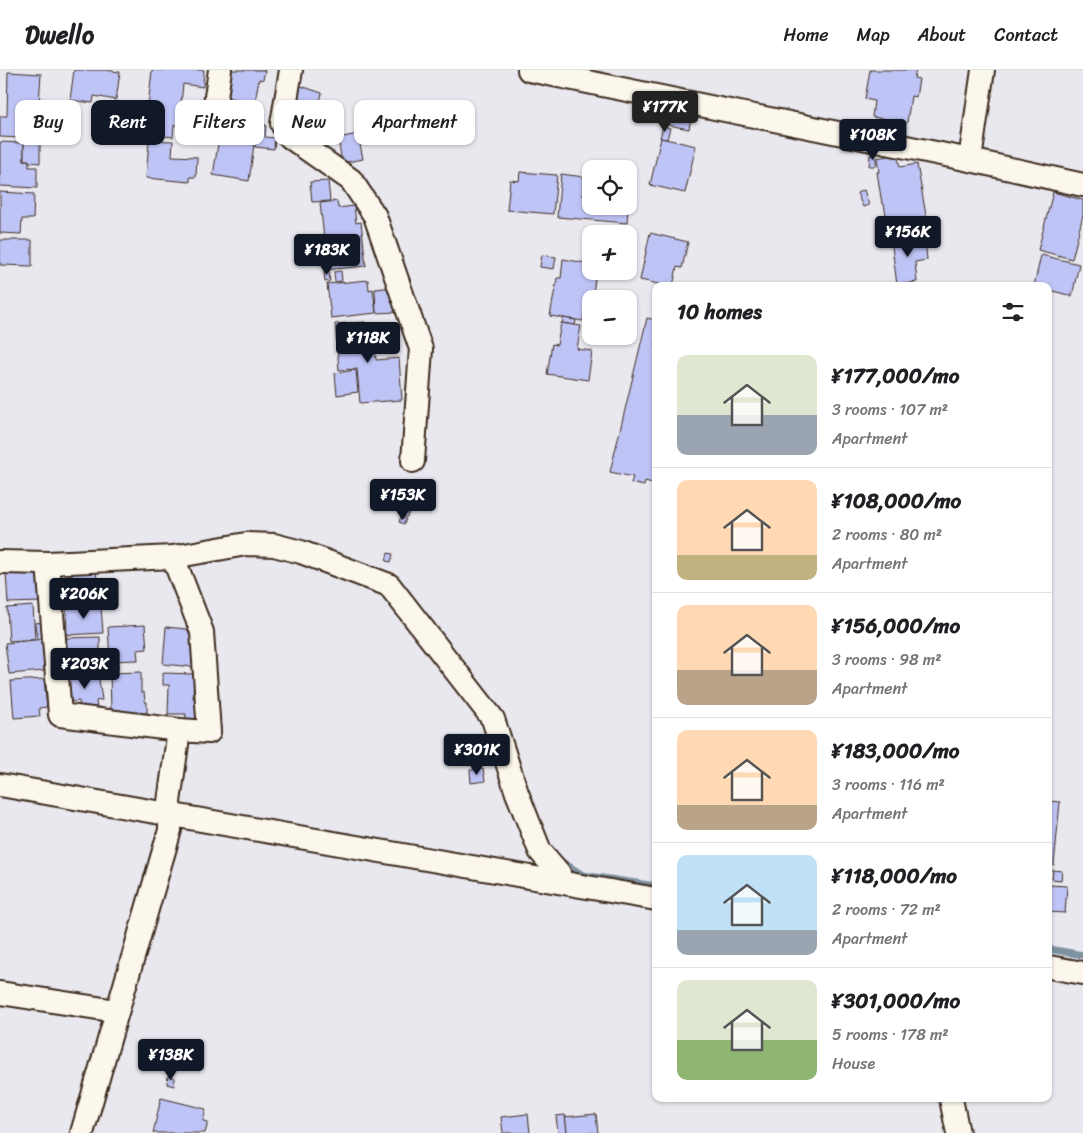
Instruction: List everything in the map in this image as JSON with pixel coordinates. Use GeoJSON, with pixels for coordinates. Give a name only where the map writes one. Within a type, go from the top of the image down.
{"type":"FeatureCollection","features":[{"type":"Feature","properties":{"kind":"street"},"geometry":{"type":"LineString","coordinates":[[216,100],[220,70]]}},
{"type":"Feature","properties":{"kind":"street"},"geometry":{"type":"LineString","coordinates":[[291,70],[282,124],[290,137],[350,180],[375,216],[421,349],[412,461]]}},
{"type":"Feature","properties":{"kind":"street"},"geometry":{"type":"LineString","coordinates":[[529,70],[970,160],[1083,185]]}},
{"type":"Feature","properties":{"kind":"street"},"geometry":{"type":"LineString","coordinates":[[970,160],[983,70]]}},
{"type":"Feature","properties":{"kind":"street"},"geometry":{"type":"LineString","coordinates":[[0,562],[48,563],[173,557],[246,544],[274,545],[301,552],[389,585],[493,719],[516,793],[540,851],[559,873],[560,882]]}},
{"type":"Feature","properties":{"kind":"street"},"geometry":{"type":"LineString","coordinates":[[48,563],[60,715],[209,732],[202,632],[173,557]]}},
{"type":"Feature","properties":{"kind":"street"},"geometry":{"type":"LineString","coordinates":[[82,1133],[170,830],[169,802],[179,730]]}},
{"type":"Feature","properties":{"kind":"street"},"geometry":{"type":"LineString","coordinates":[[0,785],[652,898]]}},
{"type":"Feature","properties":{"kind":"street"},"geometry":{"type":"LineString","coordinates":[[1052,968],[1083,973]]}},
{"type":"Feature","properties":{"kind":"street"},"geometry":{"type":"LineString","coordinates":[[0,993],[117,1011]]}},
{"type":"Feature","properties":{"kind":"street"},"geometry":{"type":"LineString","coordinates":[[952,1102],[958,1133]]}},
{"type":"Feature","properties":{"kind":"building"},"geometry":{"type":"Polygon","coordinates":[[[74,70],[120,72],[116,100],[94,96],[91,103],[70,100],[74,70]]]}},
{"type":"Feature","properties":{"kind":"building"},"geometry":{"type":"Polygon","coordinates":[[[152,70],[204,70],[203,87],[183,84],[181,100],[175,100],[173,137],[165,136],[165,100],[149,100],[152,70]]]}},
{"type":"Feature","properties":{"kind":"building"},"geometry":{"type":"Polygon","coordinates":[[[227,70],[265,70],[263,80],[259,79],[255,100],[223,97],[227,70]]]}},
{"type":"Feature","properties":{"kind":"building"},"geometry":{"type":"Polygon","coordinates":[[[870,70],[916,70],[914,78],[919,79],[916,97],[911,96],[907,123],[872,117],[874,101],[865,99],[870,70]]]}},
{"type":"Feature","properties":{"kind":"building"},"geometry":{"type":"Polygon","coordinates":[[[8,72],[41,74],[39,100],[15,100],[15,138],[0,137],[0,116],[7,116],[8,72]]]}},
{"type":"Feature","properties":{"kind":"building"},"geometry":{"type":"Polygon","coordinates":[[[298,85],[322,93],[320,100],[293,100],[298,85]]]}},
{"type":"Feature","properties":{"kind":"building"},"geometry":{"type":"Polygon","coordinates":[[[670,113],[691,117],[689,129],[668,125],[670,113]]]}},
{"type":"Feature","properties":{"kind":"building"},"geometry":{"type":"Polygon","coordinates":[[[264,125],[266,125],[265,137],[274,138],[274,149],[255,147],[255,145],[264,145],[264,125]]]}},
{"type":"Feature","properties":{"kind":"building"},"geometry":{"type":"Polygon","coordinates":[[[663,126],[670,128],[667,139],[660,138],[663,126]]]}},
{"type":"Feature","properties":{"kind":"building"},"geometry":{"type":"Polygon","coordinates":[[[354,135],[354,145],[360,145],[363,159],[342,163],[339,145],[344,145],[344,137],[354,135]]]}},
{"type":"Feature","properties":{"kind":"building"},"geometry":{"type":"Polygon","coordinates":[[[661,138],[696,146],[685,193],[650,185],[661,138]]]}},
{"type":"Feature","properties":{"kind":"building"},"geometry":{"type":"Polygon","coordinates":[[[165,141],[173,141],[172,156],[197,157],[196,177],[190,177],[190,182],[146,178],[149,145],[165,145],[165,141]]]}},
{"type":"Feature","properties":{"kind":"building"},"geometry":{"type":"Polygon","coordinates":[[[0,142],[24,145],[24,160],[29,160],[29,167],[37,167],[37,188],[0,186],[0,142]]]}},
{"type":"Feature","properties":{"kind":"building"},"geometry":{"type":"Polygon","coordinates":[[[24,145],[40,145],[40,163],[24,160],[24,145]]]}},
{"type":"Feature","properties":{"kind":"building"},"geometry":{"type":"Polygon","coordinates":[[[218,145],[254,145],[249,181],[213,175],[218,145]]]}},
{"type":"Feature","properties":{"kind":"building"},"geometry":{"type":"Polygon","coordinates":[[[897,154],[900,167],[917,164],[929,232],[890,239],[884,204],[882,204],[877,172],[879,172],[877,158],[897,154]]]}},
{"type":"Feature","properties":{"kind":"building"},"geometry":{"type":"Polygon","coordinates":[[[870,155],[876,155],[876,166],[869,166],[870,155]]]}},
{"type":"Feature","properties":{"kind":"building"},"geometry":{"type":"Polygon","coordinates":[[[520,172],[557,175],[553,214],[507,210],[510,180],[519,181],[520,172]]]}},
{"type":"Feature","properties":{"kind":"building"},"geometry":{"type":"Polygon","coordinates":[[[561,174],[582,177],[582,215],[627,215],[627,223],[557,217],[561,174]]]}},
{"type":"Feature","properties":{"kind":"building"},"geometry":{"type":"Polygon","coordinates":[[[328,181],[330,201],[312,202],[310,182],[328,181]]]}},
{"type":"Feature","properties":{"kind":"building"},"geometry":{"type":"Polygon","coordinates":[[[864,190],[869,205],[863,207],[857,193],[864,190]]]}},
{"type":"Feature","properties":{"kind":"building"},"geometry":{"type":"Polygon","coordinates":[[[0,192],[34,194],[33,219],[22,219],[21,234],[0,233],[0,192]]]}},
{"type":"Feature","properties":{"kind":"building"},"geometry":{"type":"Polygon","coordinates":[[[1053,192],[1083,200],[1083,215],[1072,259],[1038,250],[1053,192]]]}},
{"type":"Feature","properties":{"kind":"building"},"geometry":{"type":"Polygon","coordinates":[[[337,201],[338,208],[354,206],[356,223],[361,222],[366,266],[325,270],[324,265],[327,264],[320,203],[337,201]]]}},
{"type":"Feature","properties":{"kind":"building"},"geometry":{"type":"Polygon","coordinates":[[[650,233],[688,242],[682,268],[677,267],[674,282],[652,283],[640,280],[650,233]]]}},
{"type":"Feature","properties":{"kind":"building"},"geometry":{"type":"Polygon","coordinates":[[[925,236],[927,260],[915,262],[917,282],[897,282],[891,239],[925,236]]]}},
{"type":"Feature","properties":{"kind":"building"},"geometry":{"type":"Polygon","coordinates":[[[0,240],[32,240],[32,266],[0,265],[0,240]]]}},
{"type":"Feature","properties":{"kind":"building"},"geometry":{"type":"Polygon","coordinates":[[[542,255],[556,257],[554,269],[540,267],[542,255]]]}},
{"type":"Feature","properties":{"kind":"building"},"geometry":{"type":"Polygon","coordinates":[[[1041,255],[1079,264],[1072,296],[1052,291],[1052,282],[1035,282],[1041,255]]]}},
{"type":"Feature","properties":{"kind":"building"},"geometry":{"type":"Polygon","coordinates":[[[563,259],[582,262],[582,280],[595,280],[594,290],[582,290],[582,321],[550,316],[557,278],[561,278],[563,259]]]}},
{"type":"Feature","properties":{"kind":"building"},"geometry":{"type":"Polygon","coordinates":[[[329,270],[330,281],[325,282],[324,271],[329,270]]]}},
{"type":"Feature","properties":{"kind":"building"},"geometry":{"type":"Polygon","coordinates":[[[341,271],[342,281],[335,282],[334,272],[341,271]]]}},
{"type":"Feature","properties":{"kind":"building"},"geometry":{"type":"Polygon","coordinates":[[[368,280],[369,290],[373,289],[376,313],[331,318],[327,284],[368,280]]]}},
{"type":"Feature","properties":{"kind":"building"},"geometry":{"type":"Polygon","coordinates":[[[395,287],[397,312],[376,313],[375,289],[395,287]]]}},
{"type":"Feature","properties":{"kind":"building"},"geometry":{"type":"Polygon","coordinates":[[[563,318],[576,320],[575,325],[562,323],[563,318]]]}},
{"type":"Feature","properties":{"kind":"building"},"geometry":{"type":"Polygon","coordinates":[[[647,318],[652,319],[652,483],[645,481],[644,486],[631,483],[633,477],[610,472],[647,318]]]}},
{"type":"Feature","properties":{"kind":"building"},"geometry":{"type":"Polygon","coordinates":[[[365,322],[365,326],[373,325],[376,360],[399,358],[402,400],[360,403],[357,369],[339,370],[335,324],[365,322]]]}},
{"type":"Feature","properties":{"kind":"building"},"geometry":{"type":"Polygon","coordinates":[[[561,323],[581,326],[577,349],[592,351],[588,380],[547,374],[552,344],[557,345],[561,323]]]}},
{"type":"Feature","properties":{"kind":"building"},"geometry":{"type":"Polygon","coordinates":[[[356,370],[358,392],[337,395],[335,373],[356,370]]]}},
{"type":"Feature","properties":{"kind":"building"},"geometry":{"type":"Polygon","coordinates":[[[413,488],[418,491],[414,498],[409,495],[413,488]]]}},
{"type":"Feature","properties":{"kind":"building"},"geometry":{"type":"Polygon","coordinates":[[[403,509],[409,512],[407,517],[400,515],[403,509]]]}},
{"type":"Feature","properties":{"kind":"building"},"geometry":{"type":"Polygon","coordinates":[[[401,517],[406,519],[404,524],[399,522],[401,517]]]}},
{"type":"Feature","properties":{"kind":"building"},"geometry":{"type":"Polygon","coordinates":[[[388,553],[393,554],[391,562],[386,561],[388,553]]]}},
{"type":"Feature","properties":{"kind":"building"},"geometry":{"type":"Polygon","coordinates":[[[44,570],[41,602],[8,603],[6,573],[44,570]]]}},
{"type":"Feature","properties":{"kind":"building"},"geometry":{"type":"Polygon","coordinates":[[[96,571],[99,599],[67,601],[65,573],[96,571]]]}},
{"type":"Feature","properties":{"kind":"building"},"geometry":{"type":"Polygon","coordinates":[[[33,606],[35,639],[9,641],[7,608],[33,606]]]}},
{"type":"Feature","properties":{"kind":"building"},"geometry":{"type":"Polygon","coordinates":[[[101,606],[103,633],[67,635],[66,607],[101,606]]]}},
{"type":"Feature","properties":{"kind":"building"},"geometry":{"type":"Polygon","coordinates":[[[45,622],[46,638],[37,639],[35,623],[45,622]]]}},
{"type":"Feature","properties":{"kind":"building"},"geometry":{"type":"Polygon","coordinates":[[[145,625],[147,649],[137,650],[138,660],[110,661],[108,627],[145,625]]]}},
{"type":"Feature","properties":{"kind":"building"},"geometry":{"type":"Polygon","coordinates":[[[166,627],[196,630],[193,667],[163,664],[166,627]]]}},
{"type":"Feature","properties":{"kind":"building"},"geometry":{"type":"Polygon","coordinates":[[[100,637],[100,652],[105,652],[105,670],[72,671],[70,651],[66,651],[66,638],[100,637]]]}},
{"type":"Feature","properties":{"kind":"building"},"geometry":{"type":"Polygon","coordinates":[[[45,639],[47,662],[44,663],[44,671],[9,674],[5,643],[45,639]]]}},
{"type":"Feature","properties":{"kind":"building"},"geometry":{"type":"Polygon","coordinates":[[[108,662],[118,662],[118,667],[108,667],[108,662]]]}},
{"type":"Feature","properties":{"kind":"building"},"geometry":{"type":"Polygon","coordinates":[[[98,672],[102,700],[96,701],[97,708],[80,710],[79,701],[71,702],[67,675],[98,672]]]}},
{"type":"Feature","properties":{"kind":"building"},"geometry":{"type":"Polygon","coordinates":[[[141,672],[141,693],[144,692],[145,702],[147,702],[147,713],[121,714],[121,710],[111,710],[110,673],[141,672]]]}},
{"type":"Feature","properties":{"kind":"building"},"geometry":{"type":"Polygon","coordinates":[[[163,673],[194,674],[193,698],[203,699],[202,725],[185,724],[186,714],[168,714],[169,685],[163,685],[163,673]]]}},
{"type":"Feature","properties":{"kind":"building"},"geometry":{"type":"Polygon","coordinates":[[[44,679],[47,707],[39,708],[40,716],[14,718],[11,681],[44,679]]]}},
{"type":"Feature","properties":{"kind":"building"},"geometry":{"type":"Polygon","coordinates":[[[483,769],[485,781],[471,783],[470,770],[483,769]]]}},
{"type":"Feature","properties":{"kind":"building"},"geometry":{"type":"Polygon","coordinates":[[[1052,801],[1060,802],[1054,865],[1052,865],[1052,801]]]}},
{"type":"Feature","properties":{"kind":"building"},"geometry":{"type":"Polygon","coordinates":[[[1053,870],[1062,871],[1061,880],[1052,879],[1053,870]]]}},
{"type":"Feature","properties":{"kind":"building"},"geometry":{"type":"Polygon","coordinates":[[[1052,885],[1067,886],[1065,913],[1052,912],[1052,885]]]}},
{"type":"Feature","properties":{"kind":"building"},"geometry":{"type":"Polygon","coordinates":[[[168,1076],[175,1078],[174,1086],[167,1084],[168,1076]]]}},
{"type":"Feature","properties":{"kind":"building"},"geometry":{"type":"Polygon","coordinates":[[[161,1098],[206,1109],[203,1121],[208,1122],[205,1133],[153,1133],[161,1098]]]}},
{"type":"Feature","properties":{"kind":"building"},"geometry":{"type":"Polygon","coordinates":[[[528,1114],[530,1133],[503,1133],[501,1117],[528,1114]]]}},
{"type":"Feature","properties":{"kind":"building"},"geometry":{"type":"Polygon","coordinates":[[[596,1114],[598,1133],[567,1133],[565,1117],[596,1114]]]}},
{"type":"Feature","properties":{"kind":"building"},"geometry":{"type":"Polygon","coordinates":[[[565,1115],[567,1133],[558,1133],[556,1116],[565,1115]]]}},
{"type":"Feature","properties":{"kind":"waterway"},"geometry":{"type":"LineString","coordinates":[[559,860],[583,875],[652,885]]}},
{"type":"Feature","properties":{"kind":"waterway"},"geometry":{"type":"LineString","coordinates":[[1052,950],[1083,955]]}}]}
